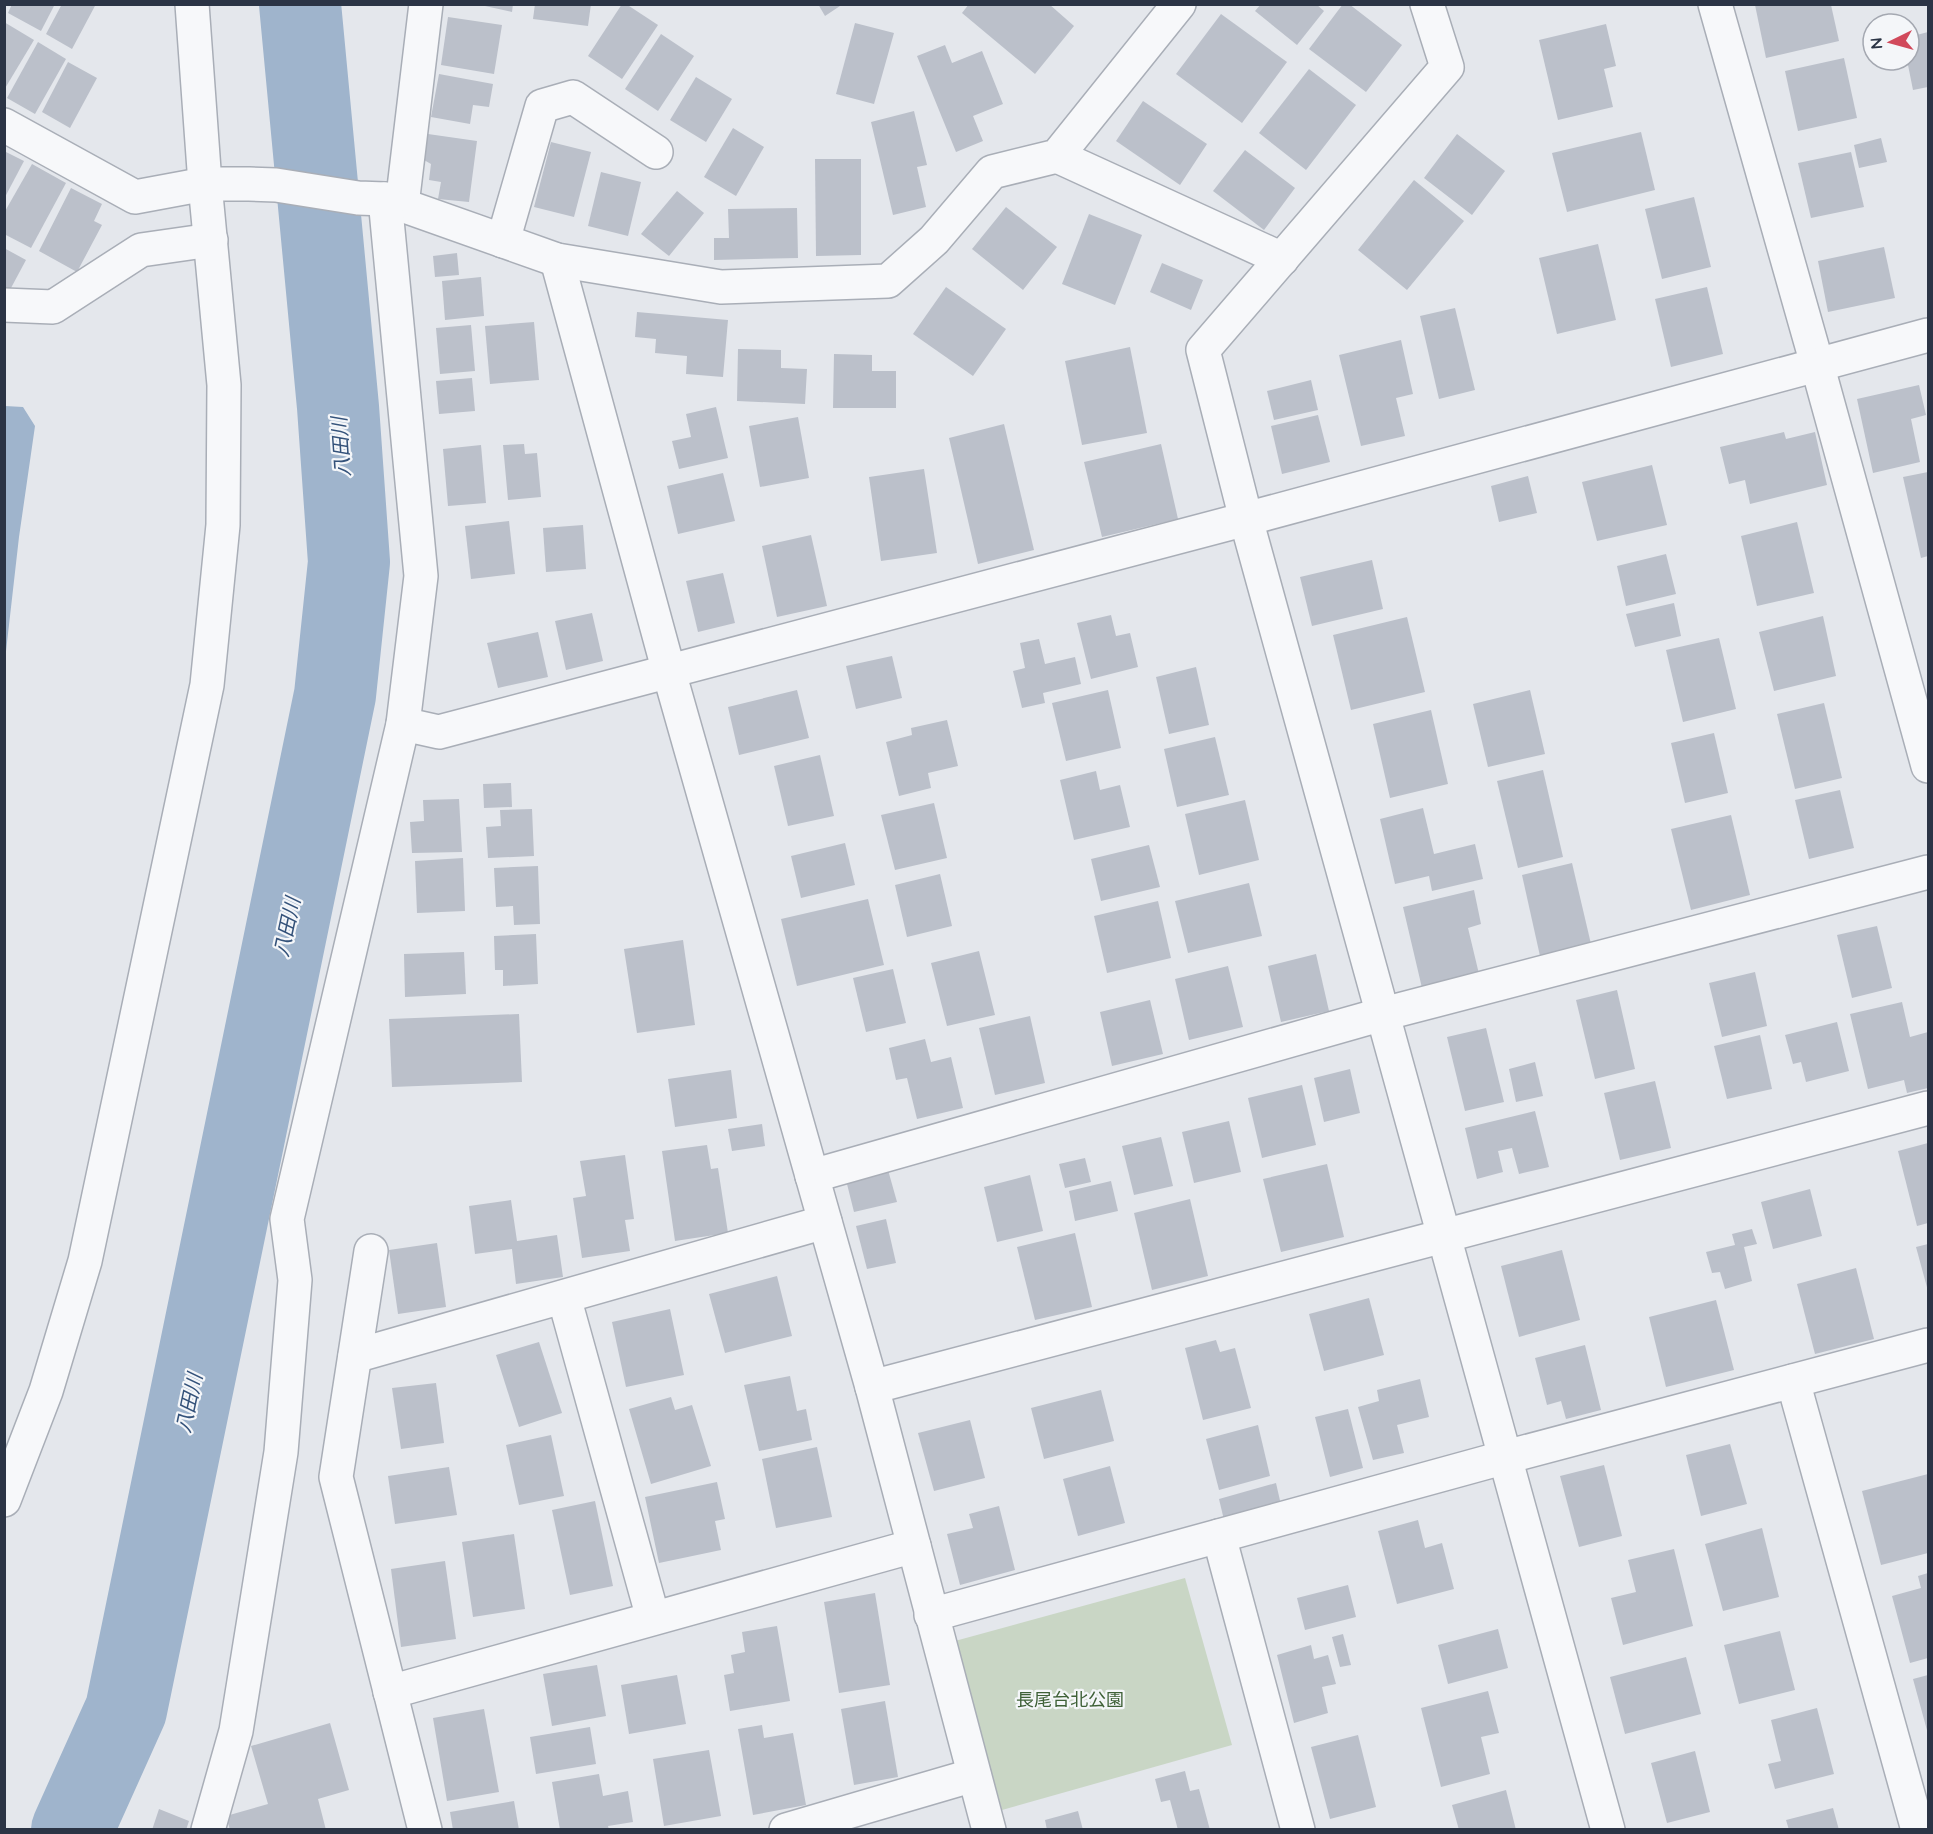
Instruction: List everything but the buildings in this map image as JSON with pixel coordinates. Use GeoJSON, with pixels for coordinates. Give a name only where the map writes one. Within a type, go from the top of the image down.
{"type":"FeatureCollection","features":[{"type":"Feature","properties":{"kind":"street"},"geometry":{"type":"LineString","coordinates":[[4,1500],[46,1391],[85,1261],[207,685],[223,525],[224,386],[205,184],[192,4]]}},
{"type":"Feature","properties":{"kind":"street"},"geometry":{"type":"LineString","coordinates":[[208,1830],[236,1731],[281,1452],[295,1280],[287,1219],[403,724],[421,576],[382,201],[426,4]]}},
{"type":"Feature","properties":{"kind":"street"},"geometry":{"type":"LineString","coordinates":[[4,125],[135,197],[205,184],[276,185],[382,201],[557,260],[721,287],[888,281],[934,240],[992,172],[1057,156],[1179,4]]}},
{"type":"Feature","properties":{"kind":"street"},"geometry":{"type":"LineString","coordinates":[[1427,4],[1447,67],[1203,351],[1246,519],[1608,1830]]}},
{"type":"Feature","properties":{"kind":"street"},"geometry":{"type":"LineString","coordinates":[[1715,4],[1929,766]]}},
{"type":"Feature","properties":{"kind":"street"},"geometry":{"type":"LineString","coordinates":[[504,241],[542,106],[573,97],[656,152]]}},
{"type":"Feature","properties":{"kind":"street"},"geometry":{"type":"LineString","coordinates":[[1057,156],[1282,259]]}},
{"type":"Feature","properties":{"kind":"street"},"geometry":{"type":"LineString","coordinates":[[4,305],[53,307],[141,250],[211,240]]}},
{"type":"Feature","properties":{"kind":"street"},"geometry":{"type":"LineString","coordinates":[[557,260],[669,672],[872,1387],[989,1830]]}},
{"type":"Feature","properties":{"kind":"street"},"geometry":{"type":"LineString","coordinates":[[403,724],[439,732],[1246,519],[1929,335]]}},
{"type":"Feature","properties":{"kind":"street"},"geometry":{"type":"LineString","coordinates":[[812,1176],[1383,1014],[1929,872]]}},
{"type":"Feature","properties":{"kind":"street"},"geometry":{"type":"LineString","coordinates":[[872,1387],[1929,1108]]}},
{"type":"Feature","properties":{"kind":"street"},"geometry":{"type":"LineString","coordinates":[[355,1356],[825,1222]]}},
{"type":"Feature","properties":{"kind":"street"},"geometry":{"type":"LineString","coordinates":[[371,1251],[336,1477],[424,1830]]}},
{"type":"Feature","properties":{"kind":"street"},"geometry":{"type":"LineString","coordinates":[[564,1297],[653,1618]]}},
{"type":"Feature","properties":{"kind":"street"},"geometry":{"type":"LineString","coordinates":[[931,1615],[1506,1457],[1929,1345]]}},
{"type":"Feature","properties":{"kind":"street"},"geometry":{"type":"LineString","coordinates":[[1793,1381],[1918,1830]]}},
{"type":"Feature","properties":{"kind":"street"},"geometry":{"type":"LineString","coordinates":[[1219,1536],[1298,1830]]}},
{"type":"Feature","properties":{"kind":"street"},"geometry":{"type":"LineString","coordinates":[[390,1692],[914,1546]]}},
{"type":"Feature","properties":{"kind":"street"},"geometry":{"type":"LineString","coordinates":[[786,1830],[974,1775]]}},
{"type":"Feature","properties":{"kind":"green space","name":"長尾台北公園"},"geometry":{"type":"Polygon","coordinates":[[[1185,1578],[1232,1745],[1002,1810],[955,1641],[1185,1578]]]}},
{"type":"Feature","properties":{"kind":"water"},"geometry":{"type":"Polygon","coordinates":[[[5,406],[23,407],[35,426],[5,660],[5,406]]]}},
{"type":"Feature","properties":{"kind":"waterway","name":"八田川"},"geometry":{"type":"LineString","coordinates":[[72,1830],[126,1710],[335,695],[349,562],[338,407],[300,4]]}}]}
